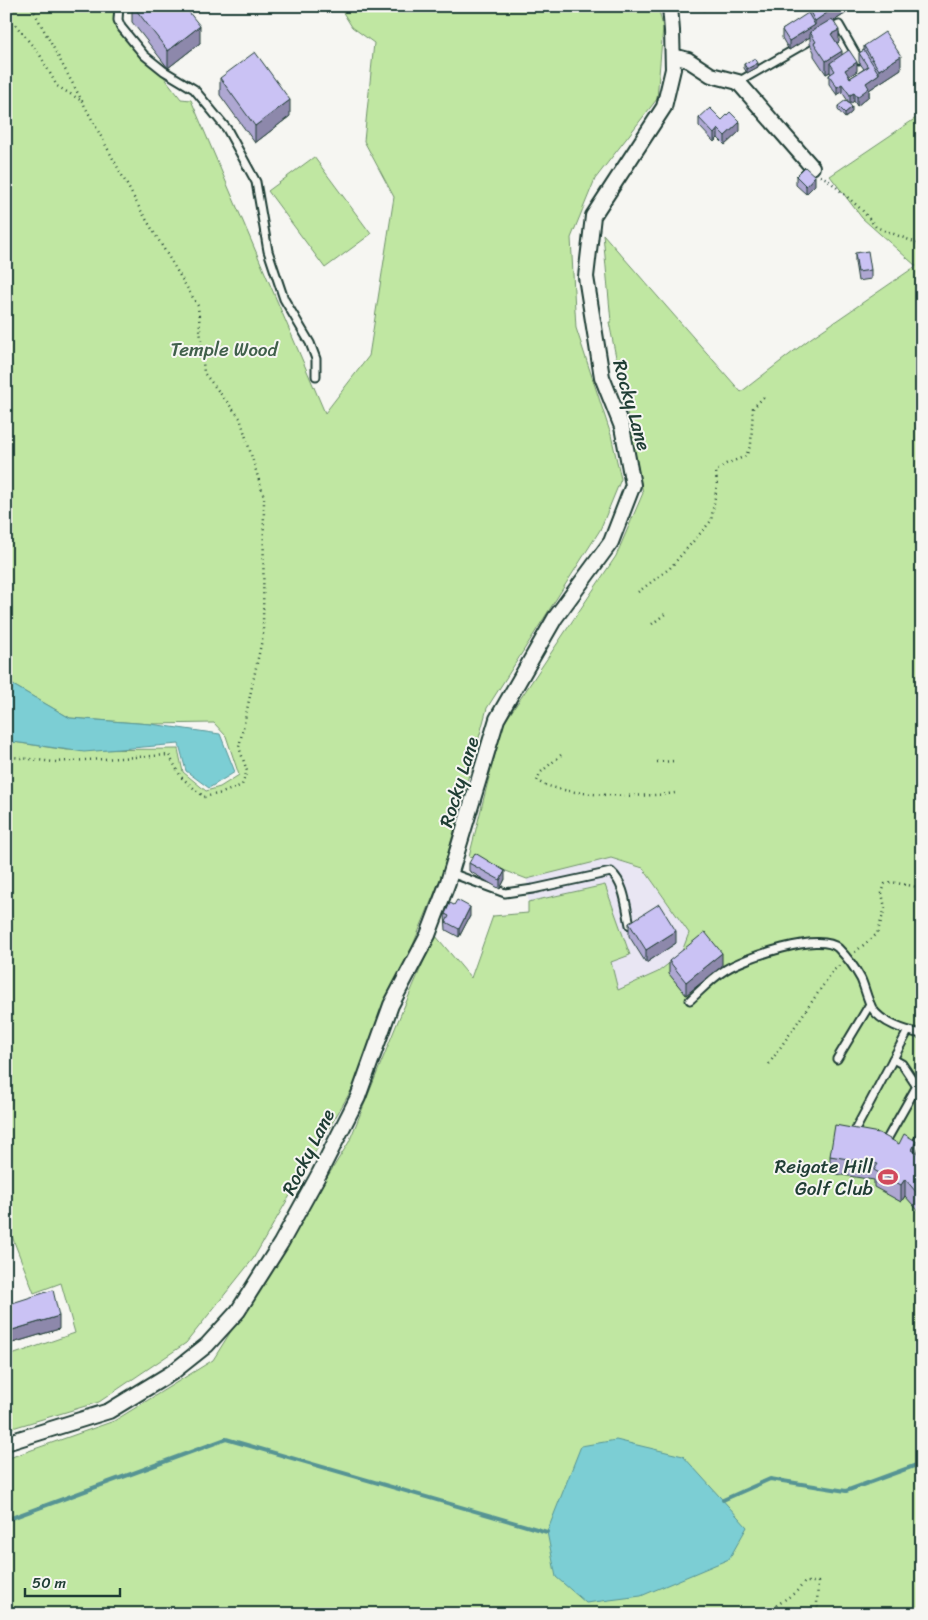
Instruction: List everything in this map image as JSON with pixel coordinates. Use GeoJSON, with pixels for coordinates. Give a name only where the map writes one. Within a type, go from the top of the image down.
{"type":"FeatureCollection","features":[{"type":"Feature","properties":{"kind":"street","name":"Rocky Lane"},"geometry":{"type":"LineString","coordinates":[[6,1443],[109,1411],[173,1372],[207,1345],[238,1310],[281,1243],[320,1174],[358,1097],[391,1005],[428,935],[451,873],[497,719],[555,618],[611,542],[633,485],[622,427],[602,377],[586,277],[593,216],[664,107],[673,68],[670,6]]}},
{"type":"Feature","properties":{"kind":"street"},"geometry":{"type":"LineString","coordinates":[[673,56],[688,60],[711,75],[738,82],[812,167]]}},
{"type":"Feature","properties":{"kind":"lane"},"geometry":{"type":"LineString","coordinates":[[119,6],[118,20],[121,27],[144,55],[164,71],[194,89],[227,129],[256,182],[268,251],[284,299],[310,343],[316,359],[316,376]]}},
{"type":"Feature","properties":{"kind":"lane"},"geometry":{"type":"LineString","coordinates":[[738,82],[839,24],[859,60]]}},
{"type":"Feature","properties":{"kind":"lane"},"geometry":{"type":"LineString","coordinates":[[451,873],[505,893],[534,889],[611,872],[617,877],[621,886],[630,925]]}},
{"type":"Feature","properties":{"kind":"lane"},"geometry":{"type":"LineString","coordinates":[[690,1000],[724,970],[770,951],[818,942],[836,946],[846,958],[861,980],[872,1009],[890,1023],[908,1031],[922,1034]]}},
{"type":"Feature","properties":{"kind":"lane"},"geometry":{"type":"LineString","coordinates":[[837,1059],[870,1004]]}},
{"type":"Feature","properties":{"kind":"lane"},"geometry":{"type":"LineString","coordinates":[[860,1138],[851,1137],[908,1031]]}},
{"type":"Feature","properties":{"kind":"lane"},"geometry":{"type":"LineString","coordinates":[[893,1059],[902,1064],[922,1094]]}},
{"type":"Feature","properties":{"kind":"lane"},"geometry":{"type":"LineString","coordinates":[[877,1140],[886,1140],[917,1086]]}},
{"type":"Feature","properties":{"kind":"lane"},"geometry":{"type":"LineString","coordinates":[[912,1152],[922,1133]]}},
{"type":"Feature","properties":{"kind":"path"},"geometry":{"type":"LineString","coordinates":[[6,754],[13,757],[54,762],[169,755],[181,777],[204,797],[222,793],[242,785],[247,771],[239,747],[263,635],[264,497],[240,418],[204,373],[198,306],[140,209],[31,6]]}},
{"type":"Feature","properties":{"kind":"path"},"geometry":{"type":"LineString","coordinates":[[6,23],[14,23],[40,55],[57,86],[82,101]]}},
{"type":"Feature","properties":{"kind":"path"},"geometry":{"type":"LineString","coordinates":[[812,167],[819,175],[827,179],[862,210],[876,228],[922,245]]}},
{"type":"Feature","properties":{"kind":"path"},"geometry":{"type":"LineString","coordinates":[[638,592],[670,568],[711,522],[716,471],[726,464],[746,456],[752,444],[754,408],[766,396]]}},
{"type":"Feature","properties":{"kind":"path"},"geometry":{"type":"LineString","coordinates":[[652,624],[665,614]]}},
{"type":"Feature","properties":{"kind":"path"},"geometry":{"type":"LineString","coordinates":[[561,754],[540,773],[537,781],[546,786],[582,793],[654,796],[675,792]]}},
{"type":"Feature","properties":{"kind":"path"},"geometry":{"type":"LineString","coordinates":[[657,762],[676,761]]}},
{"type":"Feature","properties":{"kind":"path"},"geometry":{"type":"LineString","coordinates":[[764,1614],[796,1592],[805,1582],[818,1582],[816,1604],[820,1614]]}},
{"type":"Feature","properties":{"kind":"shaded area"},"geometry":{"type":"Polygon","coordinates":[[[611,858],[643,869],[689,933],[681,954],[658,972],[618,990],[610,962],[630,955],[605,885],[528,902],[527,879],[611,858]]]}},
{"type":"Feature","properties":{"kind":"green space","name":"Temple Wood"},"geometry":{"type":"Polygon","coordinates":[[[6,6],[109,6],[181,99],[191,100],[325,413],[369,356],[394,197],[364,141],[374,43],[352,27],[339,6],[658,6],[663,27],[657,99],[595,179],[571,238],[576,328],[611,435],[621,479],[600,530],[487,708],[442,875],[356,1082],[253,1259],[186,1343],[99,1402],[6,1430],[6,1357],[75,1333],[61,1283],[34,1293],[6,1221],[6,741],[67,750],[178,749],[183,772],[206,791],[220,787],[239,775],[226,736],[214,723],[151,724],[70,718],[6,681],[6,6]]]}},
{"type":"Feature","properties":{"kind":"green space","name":"Reigate Hill Golf Club"},"geometry":{"type":"Polygon","coordinates":[[[922,114],[922,1614],[6,1614],[6,1459],[114,1421],[213,1360],[349,1142],[435,935],[471,978],[493,916],[528,913],[528,902],[605,885],[630,955],[611,962],[618,990],[658,972],[681,954],[689,933],[643,868],[611,858],[527,879],[469,857],[502,726],[616,556],[643,493],[609,322],[611,322],[603,234],[741,392],[811,338],[916,266],[862,218],[830,176],[922,114]]]}},
{"type":"Feature","properties":{"kind":"green space"},"geometry":{"type":"Polygon","coordinates":[[[314,157],[371,234],[325,268],[268,191],[314,157]]]}},
{"type":"Feature","properties":{"kind":"water"},"geometry":{"type":"Polygon","coordinates":[[[6,681],[70,718],[151,724],[220,734],[235,772],[209,788],[186,771],[179,744],[84,752],[6,741],[6,681]]]}},
{"type":"Feature","properties":{"kind":"water"},"geometry":{"type":"Polygon","coordinates":[[[616,1440],[683,1456],[747,1527],[729,1559],[641,1596],[586,1603],[556,1577],[547,1532],[581,1446],[616,1440]]]}},
{"type":"Feature","properties":{"kind":"building"},"geometry":{"type":"Polygon","coordinates":[[[133,6],[184,6],[200,26],[168,51],[133,6]]]}},
{"type":"Feature","properties":{"kind":"building"},"geometry":{"type":"Polygon","coordinates":[[[814,6],[837,6],[815,21],[809,10],[814,6]]]}},
{"type":"Feature","properties":{"kind":"building"},"geometry":{"type":"Polygon","coordinates":[[[808,13],[815,25],[789,41],[782,30],[808,13]]]}},
{"type":"Feature","properties":{"kind":"building"},"geometry":{"type":"Polygon","coordinates":[[[832,19],[839,30],[831,34],[842,51],[826,61],[814,43],[816,42],[810,32],[832,19]]]}},
{"type":"Feature","properties":{"kind":"building"},"geometry":{"type":"Polygon","coordinates":[[[885,32],[901,56],[879,70],[864,46],[885,32]]]}},
{"type":"Feature","properties":{"kind":"building"},"geometry":{"type":"Polygon","coordinates":[[[849,50],[857,62],[845,70],[850,78],[868,67],[859,53],[864,50],[879,74],[866,83],[869,88],[857,97],[854,93],[850,95],[842,84],[837,87],[829,75],[835,71],[830,63],[849,50]]]}},
{"type":"Feature","properties":{"kind":"building"},"geometry":{"type":"Polygon","coordinates":[[[255,52],[290,100],[255,126],[220,78],[255,52]]]}},
{"type":"Feature","properties":{"kind":"building"},"geometry":{"type":"Polygon","coordinates":[[[755,58],[758,63],[747,69],[744,64],[755,58]]]}},
{"type":"Feature","properties":{"kind":"building"},"geometry":{"type":"Polygon","coordinates":[[[846,100],[852,107],[845,113],[838,106],[846,100]]]}},
{"type":"Feature","properties":{"kind":"building"},"geometry":{"type":"Polygon","coordinates":[[[710,108],[722,120],[730,112],[740,122],[725,136],[718,129],[714,134],[699,118],[710,108]]]}},
{"type":"Feature","properties":{"kind":"building"},"geometry":{"type":"Polygon","coordinates":[[[805,167],[815,176],[806,186],[796,176],[805,167]]]}},
{"type":"Feature","properties":{"kind":"building"},"geometry":{"type":"Polygon","coordinates":[[[868,251],[871,270],[858,272],[855,253],[868,251]]]}},
{"type":"Feature","properties":{"kind":"building"},"geometry":{"type":"Polygon","coordinates":[[[475,853],[505,871],[500,880],[469,863],[475,853]]]}},
{"type":"Feature","properties":{"kind":"building"},"geometry":{"type":"Polygon","coordinates":[[[457,900],[470,907],[459,929],[446,922],[449,916],[445,914],[450,903],[454,905],[457,900]]]}},
{"type":"Feature","properties":{"kind":"building"},"geometry":{"type":"Polygon","coordinates":[[[659,904],[676,931],[646,950],[629,923],[659,904]]]}},
{"type":"Feature","properties":{"kind":"building"},"geometry":{"type":"Polygon","coordinates":[[[705,932],[722,953],[686,982],[669,961],[705,932]]]}},
{"type":"Feature","properties":{"kind":"building"},"geometry":{"type":"Polygon","coordinates":[[[835,1125],[879,1133],[899,1144],[904,1134],[916,1141],[912,1150],[922,1156],[922,1199],[905,1179],[901,1185],[874,1170],[878,1164],[830,1156],[835,1125]]]}},
{"type":"Feature","properties":{"kind":"building"},"geometry":{"type":"Polygon","coordinates":[[[53,1290],[59,1316],[9,1331],[6,1323],[6,1305],[53,1290]]]}},
{"type":"Feature","properties":{"kind":"waterway"},"geometry":{"type":"LineString","coordinates":[[6,1520],[226,1439],[547,1532]]}},
{"type":"Feature","properties":{"kind":"waterway"},"geometry":{"type":"LineString","coordinates":[[723,1500],[770,1479],[846,1491],[922,1463]]}},
{"type":"Feature","properties":{"kind":"place","name":"Reigate Hill Golf Club"},"geometry":{"type":"Point","coordinates":[888,1177]}}]}
